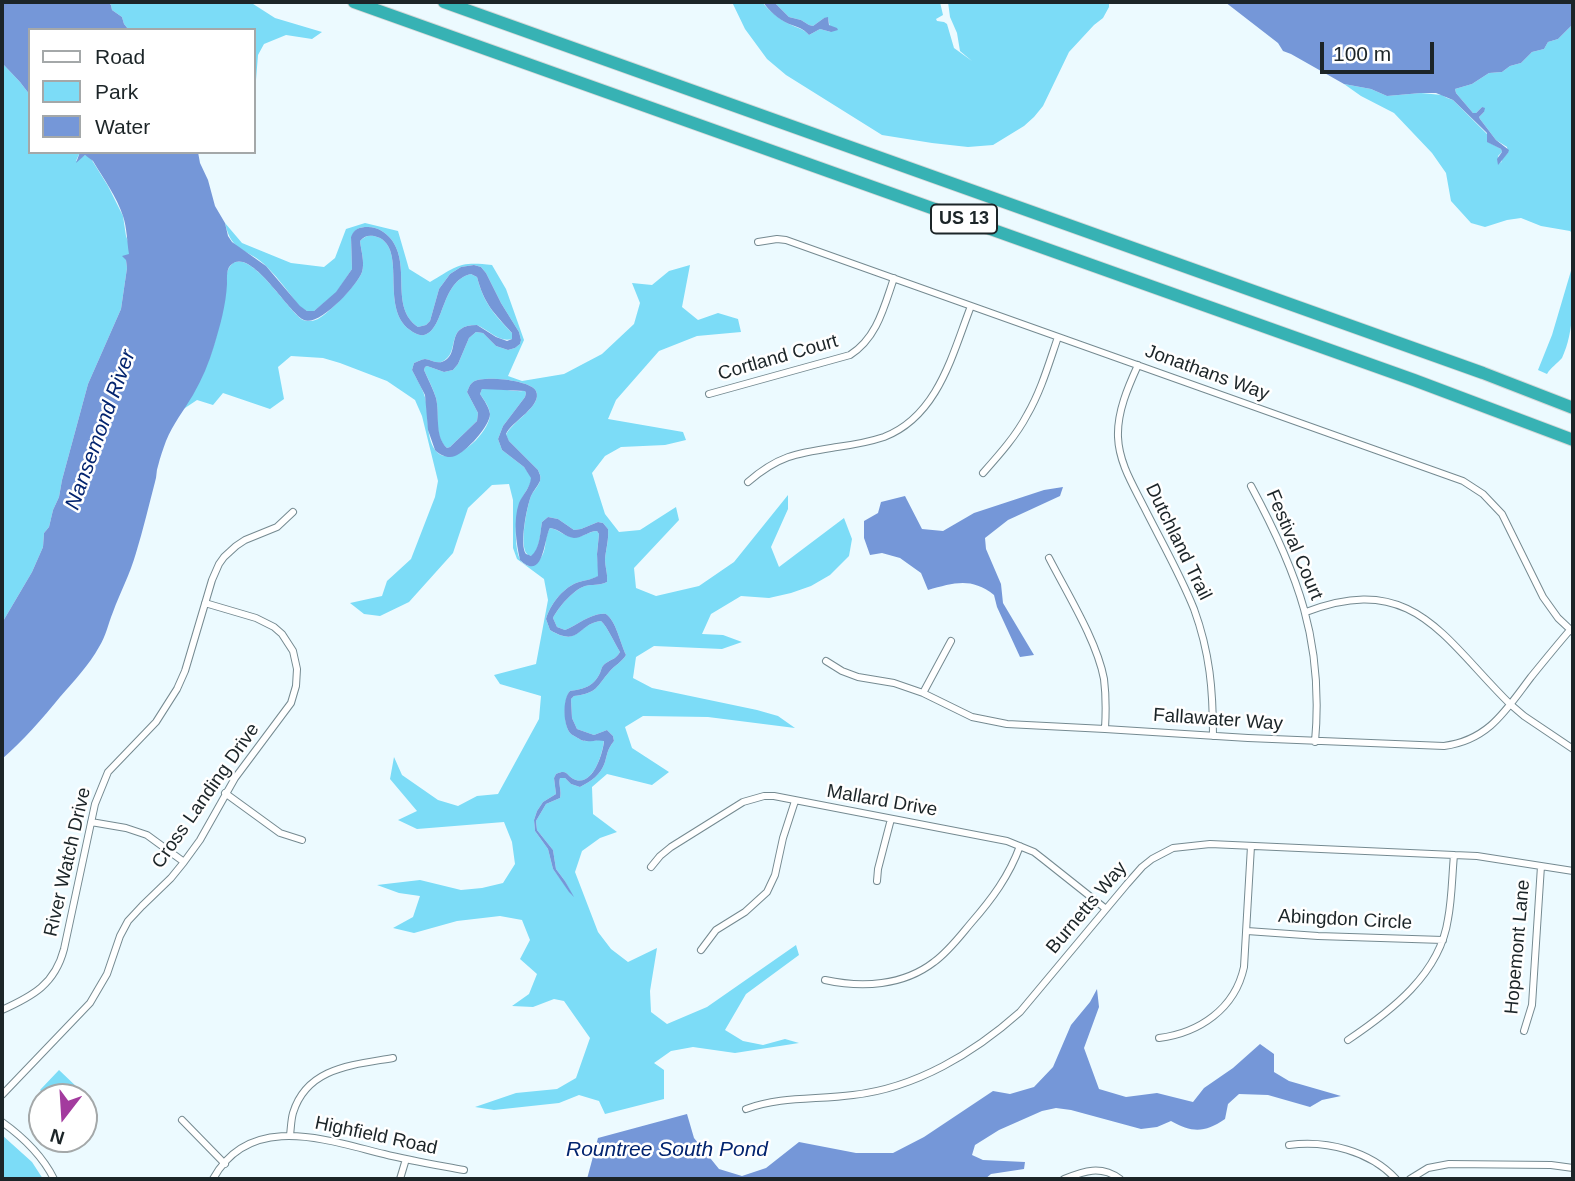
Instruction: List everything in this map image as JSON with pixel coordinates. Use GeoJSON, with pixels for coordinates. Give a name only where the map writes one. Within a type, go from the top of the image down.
{"type":"FeatureCollection","features":[{"type":"Feature","properties":{"kind":"highway","name":"US 13"},"geometry":{"type":"LineString","coordinates":[[354,2],[1414,380],[1573,440]]}},
{"type":"Feature","properties":{"kind":"highway","name":"US 13"},"geometry":{"type":"LineString","coordinates":[[444,2],[1483,373],[1573,408]]}},
{"type":"Feature","properties":{"kind":"street","name":"Jonathans Way"},"geometry":{"type":"LineString","coordinates":[[758,242],[786,240],[1453,477],[1475,488],[1502,514],[1543,597],[1558,618],[1572,631]]}},
{"type":"Feature","properties":{"kind":"street","name":"Cortland Court"},"geometry":{"type":"LineString","coordinates":[[709,394],[850,355],[872,334],[894,278]]}},
{"type":"Feature","properties":{"kind":"street"},"geometry":{"type":"LineString","coordinates":[[748,482],[784,458],[806,451],[882,438],[906,425],[935,394],[971,306]]}},
{"type":"Feature","properties":{"kind":"street"},"geometry":{"type":"LineString","coordinates":[[983,473],[1027,416],[1049,366],[1058,337]]}},
{"type":"Feature","properties":{"kind":"street","name":"Dutchland Trail"},"geometry":{"type":"LineString","coordinates":[[1138,365],[1123,403],[1119,424],[1119,448],[1126,471],[1181,579],[1201,629],[1212,682],[1213,736]]}},
{"type":"Feature","properties":{"kind":"street","name":"Festival Court"},"geometry":{"type":"LineString","coordinates":[[1251,486],[1285,556],[1306,612],[1312,637],[1318,690],[1315,741]]}},
{"type":"Feature","properties":{"kind":"street","name":"River Watch Drive"},"geometry":{"type":"LineString","coordinates":[[2,1010],[40,990],[58,967],[97,797],[108,772],[156,722],[177,689],[215,572],[224,557],[246,540],[277,527],[293,512]]}},
{"type":"Feature","properties":{"kind":"street"},"geometry":{"type":"LineString","coordinates":[[1049,558],[1097,655],[1104,678],[1105,729]]}},
{"type":"Feature","properties":{"kind":"street"},"geometry":{"type":"LineString","coordinates":[[1306,612],[1334,603],[1366,599],[1396,603],[1410,609],[1432,624],[1510,704],[1573,749]]}},
{"type":"Feature","properties":{"kind":"street","name":"Cross Landing Drive"},"geometry":{"type":"LineString","coordinates":[[2,1095],[90,1003],[104,982],[128,921],[184,862],[200,840],[225,793],[291,703],[296,687],[297,669],[288,641],[274,627],[256,618],[205,603]]}},
{"type":"Feature","properties":{"kind":"street","name":"Fallawater Way"},"geometry":{"type":"LineString","coordinates":[[827,661],[858,677],[894,683],[923,692],[972,717],[1006,724],[1431,746],[1451,745],[1474,738],[1487,730],[1572,631]]}},
{"type":"Feature","properties":{"kind":"street"},"geometry":{"type":"LineString","coordinates":[[923,692],[951,641]]}},
{"type":"Feature","properties":{"kind":"street"},"geometry":{"type":"LineString","coordinates":[[225,793],[275,830],[302,840]]}},
{"type":"Feature","properties":{"kind":"street","name":"Mallard Drive"},"geometry":{"type":"LineString","coordinates":[[651,867],[671,847],[743,802],[774,796],[994,837],[1020,846],[1043,859],[1106,909]]}},
{"type":"Feature","properties":{"kind":"street"},"geometry":{"type":"LineString","coordinates":[[701,950],[716,930],[745,912],[766,892],[775,875],[795,800]]}},
{"type":"Feature","properties":{"kind":"street"},"geometry":{"type":"LineString","coordinates":[[877,881],[891,818]]}},
{"type":"Feature","properties":{"kind":"street"},"geometry":{"type":"LineString","coordinates":[[91,822],[147,835],[184,862]]}},
{"type":"Feature","properties":{"kind":"street","name":"Burnetts Way"},"geometry":{"type":"LineString","coordinates":[[746,1109],[778,1100],[855,1095],[902,1083],[943,1067],[979,1045],[1020,1012],[1142,867],[1173,848],[1203,844],[1478,856],[1573,871]]}},
{"type":"Feature","properties":{"kind":"street"},"geometry":{"type":"LineString","coordinates":[[825,980],[849,984],[883,983],[909,976],[934,963],[996,893],[1020,846]]}},
{"type":"Feature","properties":{"kind":"street"},"geometry":{"type":"LineString","coordinates":[[1159,1038],[1176,1036],[1204,1024],[1223,1007],[1235,990],[1242,975],[1247,931],[1251,846]]}},
{"type":"Feature","properties":{"kind":"street"},"geometry":{"type":"LineString","coordinates":[[1348,1040],[1385,1013],[1422,977],[1436,955],[1448,921],[1454,855]]}},
{"type":"Feature","properties":{"kind":"street","name":"Hopemont Lane"},"geometry":{"type":"LineString","coordinates":[[1524,1031],[1532,1005],[1541,866]]}},
{"type":"Feature","properties":{"kind":"street","name":"Abingdon Circle"},"geometry":{"type":"LineString","coordinates":[[1247,931],[1443,940]]}},
{"type":"Feature","properties":{"kind":"street"},"geometry":{"type":"LineString","coordinates":[[290,1135],[293,1114],[302,1094],[311,1083],[341,1068],[393,1058]]}},
{"type":"Feature","properties":{"kind":"street"},"geometry":{"type":"LineString","coordinates":[[182,1120],[225,1164]]}},
{"type":"Feature","properties":{"kind":"street"},"geometry":{"type":"LineString","coordinates":[[2,1122],[29,1145],[54,1179]]}},
{"type":"Feature","properties":{"kind":"street","name":"Highfield Road"},"geometry":{"type":"LineString","coordinates":[[214,1179],[230,1157],[253,1143],[290,1135],[464,1170]]}},
{"type":"Feature","properties":{"kind":"street"},"geometry":{"type":"LineString","coordinates":[[1289,1145],[1312,1143],[1341,1148],[1370,1158],[1396,1179]]}},
{"type":"Feature","properties":{"kind":"street"},"geometry":{"type":"LineString","coordinates":[[400,1179],[406,1159]]}},
{"type":"Feature","properties":{"kind":"street"},"geometry":{"type":"LineString","coordinates":[[1410,1179],[1428,1168],[1449,1164],[1551,1165],[1573,1168]]}},
{"type":"Feature","properties":{"kind":"street"},"geometry":{"type":"LineString","coordinates":[[1064,1179],[1090,1170],[1108,1172],[1120,1179]]}},
{"type":"Feature","properties":{"kind":"green space"},"geometry":{"type":"Polygon","coordinates":[[[108,2],[250,2],[275,18],[322,32],[312,39],[286,35],[264,44],[258,55],[256,80],[256,28],[127,28],[108,2]]]}},
{"type":"Feature","properties":{"kind":"green space"},"geometry":{"type":"Polygon","coordinates":[[[732,2],[762,2],[778,17],[809,35],[820,29],[831,32],[828,18],[813,26],[809,25],[789,17],[774,2],[940,2],[943,15],[936,19],[937,21],[947,24],[954,48],[972,61],[960,51],[948,2],[1109,2],[1109,7],[1103,18],[1069,52],[1043,106],[1034,117],[993,145],[968,147],[882,135],[786,75],[767,59],[745,29],[732,2]]]}},
{"type":"Feature","properties":{"kind":"green space"},"geometry":{"type":"Polygon","coordinates":[[[1573,24],[1573,234],[1521,218],[1485,227],[1471,223],[1451,201],[1446,173],[1432,153],[1394,113],[1344,84],[1371,89],[1387,96],[1421,93],[1442,95],[1453,100],[1487,134],[1488,142],[1501,149],[1502,152],[1498,156],[1501,163],[1508,153],[1507,147],[1496,140],[1480,119],[1484,112],[1482,107],[1473,113],[1455,89],[1472,84],[1489,73],[1502,72],[1521,63],[1532,52],[1544,49],[1548,42],[1558,39],[1573,24]]]}},
{"type":"Feature","properties":{"kind":"green space"},"geometry":{"type":"Polygon","coordinates":[[[2,63],[28,92],[28,154],[79,154],[76,161],[85,155],[90,157],[123,216],[129,255],[126,260],[121,309],[88,384],[59,497],[49,527],[44,533],[43,547],[32,572],[2,623],[2,63]]]}},
{"type":"Feature","properties":{"kind":"green space"},"geometry":{"type":"Polygon","coordinates":[[[225,223],[242,243],[291,263],[324,267],[335,258],[346,229],[365,223],[398,231],[409,269],[430,282],[465,264],[492,265],[506,289],[524,340],[508,376],[522,381],[564,374],[602,354],[634,324],[640,303],[632,283],[652,285],[669,271],[690,265],[682,307],[698,320],[718,313],[738,319],[741,332],[697,336],[659,351],[616,400],[608,419],[683,432],[686,440],[665,445],[621,447],[605,456],[592,473],[605,514],[619,532],[640,530],[676,507],[679,520],[634,568],[636,588],[656,596],[699,586],[734,562],[788,495],[788,509],[771,547],[779,567],[844,518],[852,539],[849,556],[830,575],[811,586],[769,598],[741,596],[711,614],[702,634],[723,635],[742,642],[722,649],[654,646],[636,657],[633,678],[652,688],[757,710],[778,716],[795,728],[708,717],[643,716],[625,727],[632,748],[669,772],[652,785],[607,774],[592,787],[593,814],[617,832],[600,838],[582,851],[575,872],[598,932],[611,949],[628,962],[657,948],[650,991],[651,1012],[667,1024],[707,1007],[796,945],[799,955],[746,994],[725,1030],[743,1041],[763,1045],[785,1039],[799,1043],[735,1053],[693,1047],[671,1051],[654,1063],[664,1070],[664,1099],[605,1114],[599,1101],[579,1095],[559,1103],[494,1110],[475,1107],[516,1093],[557,1089],[576,1078],[590,1038],[564,1001],[554,999],[533,1007],[512,1006],[529,994],[537,974],[520,959],[530,940],[522,920],[500,916],[457,921],[414,933],[393,928],[413,917],[420,896],[399,893],[377,885],[420,880],[461,890],[482,888],[503,883],[515,864],[512,842],[504,822],[417,829],[398,820],[417,811],[390,779],[394,757],[402,775],[438,800],[458,806],[477,796],[498,794],[539,719],[541,696],[500,684],[494,675],[536,664],[548,600],[544,579],[517,559],[513,548],[513,500],[509,484],[492,485],[468,508],[453,553],[409,602],[380,616],[364,614],[350,603],[382,596],[387,581],[411,559],[435,497],[438,481],[422,416],[415,400],[387,381],[323,358],[291,356],[278,367],[284,399],[270,409],[223,393],[213,405],[197,400],[182,410],[199,383],[215,342],[231,265],[239,262],[248,265],[269,283],[297,315],[303,320],[313,321],[329,311],[355,284],[363,268],[360,241],[367,236],[374,236],[385,241],[390,251],[396,307],[401,320],[412,331],[424,335],[431,331],[454,286],[461,278],[471,274],[477,277],[490,308],[512,333],[512,339],[507,340],[477,325],[467,326],[457,333],[450,355],[446,359],[438,362],[422,359],[414,363],[412,370],[426,401],[430,440],[437,452],[444,456],[461,452],[484,430],[490,414],[480,394],[482,389],[525,391],[525,397],[503,426],[498,439],[502,450],[524,467],[532,478],[521,500],[517,516],[516,543],[523,563],[534,565],[539,560],[550,528],[571,537],[597,531],[599,534],[599,576],[576,583],[561,593],[546,619],[550,630],[567,637],[601,621],[620,652],[603,666],[591,684],[570,691],[566,700],[565,719],[571,734],[584,741],[604,740],[593,773],[582,780],[573,779],[565,772],[556,774],[556,794],[543,802],[534,820],[535,831],[548,849],[553,869],[572,895],[556,869],[553,850],[537,830],[536,821],[546,804],[560,798],[560,778],[580,787],[601,771],[614,741],[613,736],[607,730],[594,735],[577,729],[572,718],[571,699],[596,688],[626,655],[615,627],[606,614],[590,617],[565,630],[557,627],[553,618],[566,600],[580,588],[607,582],[605,559],[608,529],[598,522],[574,530],[558,519],[548,517],[542,522],[535,553],[532,556],[527,554],[524,543],[526,517],[540,476],[538,470],[506,435],[535,402],[536,391],[532,387],[506,380],[486,379],[473,382],[467,392],[478,413],[477,421],[450,447],[447,448],[440,437],[436,398],[425,367],[444,372],[453,370],[469,338],[476,332],[483,333],[496,346],[508,350],[515,348],[521,340],[481,267],[461,267],[450,274],[439,289],[430,321],[418,327],[409,319],[404,309],[400,261],[391,239],[378,229],[362,227],[355,231],[351,238],[352,269],[336,293],[314,311],[307,311],[300,307],[267,267],[236,246],[225,223]]]}},
{"type":"Feature","properties":{"kind":"green space"},"geometry":{"type":"Polygon","coordinates":[[[1573,264],[1569,336],[1562,358],[1547,374],[1538,370],[1552,335],[1573,264]]]}},
{"type":"Feature","properties":{"kind":"green space"},"geometry":{"type":"Polygon","coordinates":[[[59,1070],[73,1083],[47,1083],[59,1070]]]}},
{"type":"Feature","properties":{"kind":"green space"},"geometry":{"type":"Polygon","coordinates":[[[2,1135],[32,1162],[43,1179],[2,1179],[2,1135]]]}},
{"type":"Feature","properties":{"kind":"water"},"geometry":{"type":"Polygon","coordinates":[[[2,2],[108,2],[112,10],[122,17],[127,28],[28,28],[28,92],[2,63],[2,2]]]}},
{"type":"Feature","properties":{"kind":"water"},"geometry":{"type":"Polygon","coordinates":[[[763,2],[774,2],[789,17],[813,26],[828,17],[829,25],[838,30],[831,32],[820,29],[809,35],[771,12],[763,2]]]}},
{"type":"Feature","properties":{"kind":"water"},"geometry":{"type":"Polygon","coordinates":[[[1225,2],[1573,2],[1573,24],[1558,39],[1548,42],[1544,49],[1532,52],[1521,63],[1502,72],[1489,73],[1472,84],[1455,89],[1473,113],[1485,108],[1480,119],[1496,140],[1509,150],[1498,165],[1501,149],[1487,142],[1487,133],[1453,100],[1436,93],[1387,96],[1371,89],[1344,84],[1283,51],[1278,43],[1225,2]]]}},
{"type":"Feature","properties":{"kind":"water","name":"Nansemond River"},"geometry":{"type":"Polygon","coordinates":[[[79,154],[198,154],[215,206],[232,242],[266,266],[307,311],[314,311],[336,292],[352,269],[351,237],[355,230],[362,227],[378,229],[391,239],[400,261],[404,309],[409,319],[418,327],[430,321],[439,289],[450,274],[461,267],[474,265],[481,267],[486,273],[519,332],[520,344],[508,350],[496,346],[483,333],[476,332],[469,338],[453,370],[444,372],[425,367],[436,398],[440,437],[447,448],[450,447],[477,421],[478,413],[467,392],[473,382],[486,379],[506,380],[525,384],[536,391],[537,397],[531,408],[506,434],[509,441],[538,470],[540,477],[528,508],[523,534],[524,549],[526,554],[531,556],[534,553],[542,522],[548,517],[558,519],[574,530],[598,522],[603,523],[608,529],[605,559],[607,582],[580,588],[566,600],[553,618],[557,627],[565,630],[590,617],[606,614],[615,627],[626,655],[596,688],[571,699],[572,718],[577,729],[594,735],[607,730],[613,736],[614,741],[601,771],[580,787],[560,778],[560,798],[546,804],[536,821],[537,830],[553,850],[556,869],[574,897],[553,869],[548,849],[535,831],[534,820],[543,802],[556,794],[556,774],[565,772],[573,779],[582,780],[593,773],[604,741],[584,741],[571,734],[565,719],[567,695],[570,691],[591,684],[603,666],[620,652],[601,621],[567,637],[550,630],[546,619],[561,593],[576,583],[598,576],[599,534],[594,531],[574,538],[550,528],[538,562],[534,566],[528,566],[520,560],[516,517],[519,503],[531,478],[524,467],[502,450],[498,439],[503,426],[525,397],[525,391],[482,389],[480,394],[490,414],[482,432],[455,456],[444,456],[435,450],[428,430],[425,395],[412,370],[414,363],[425,359],[439,362],[447,359],[457,333],[467,326],[477,325],[507,341],[512,339],[512,333],[490,308],[477,277],[471,274],[461,278],[454,286],[431,331],[422,335],[412,331],[401,320],[396,307],[390,251],[385,241],[374,236],[366,236],[360,241],[363,268],[359,278],[337,304],[311,321],[297,315],[250,265],[240,262],[230,266],[224,308],[212,352],[196,389],[166,441],[134,561],[103,639],[76,679],[32,730],[2,759],[2,623],[32,572],[43,547],[44,533],[49,527],[59,497],[88,384],[121,309],[127,268],[126,260],[122,256],[129,254],[124,221],[110,188],[93,161],[85,155],[76,163],[79,154]]]}},
{"type":"Feature","properties":{"kind":"water"},"geometry":{"type":"Polygon","coordinates":[[[1063,487],[1060,496],[1008,520],[985,538],[986,549],[1001,584],[1003,603],[1034,655],[1020,657],[994,595],[986,589],[962,583],[928,590],[921,573],[900,558],[882,553],[870,555],[864,538],[864,521],[878,513],[881,502],[905,496],[922,529],[943,531],[974,513],[1044,490],[1063,487]]]}},
{"type":"Feature","properties":{"kind":"water","name":"Rountree South Pond"},"geometry":{"type":"Polygon","coordinates":[[[1097,989],[1099,1007],[1084,1048],[1099,1089],[1126,1097],[1157,1093],[1193,1102],[1204,1088],[1233,1068],[1260,1044],[1274,1054],[1274,1072],[1289,1081],[1341,1096],[1322,1100],[1310,1107],[1268,1095],[1239,1094],[1228,1104],[1225,1119],[1211,1127],[1198,1130],[1185,1128],[1171,1121],[1157,1127],[1141,1129],[1071,1110],[1056,1108],[1042,1111],[999,1130],[975,1145],[972,1155],[983,1160],[1025,1162],[1024,1169],[991,1174],[985,1179],[587,1179],[598,1138],[687,1114],[694,1138],[719,1169],[742,1176],[766,1168],[799,1142],[856,1153],[893,1153],[924,1137],[993,1091],[1010,1094],[1034,1087],[1053,1067],[1071,1025],[1097,989]]]}}]}
